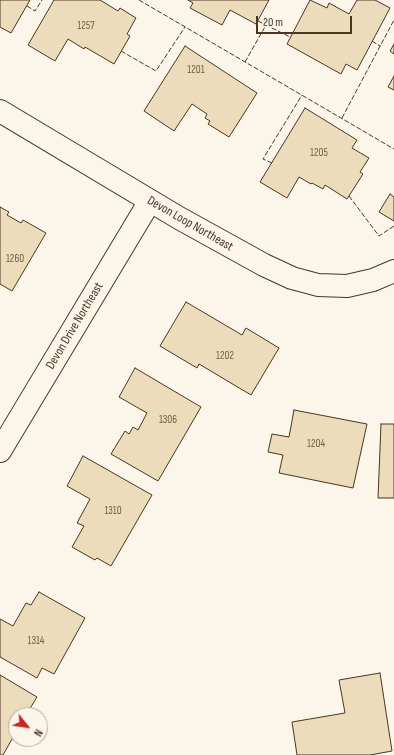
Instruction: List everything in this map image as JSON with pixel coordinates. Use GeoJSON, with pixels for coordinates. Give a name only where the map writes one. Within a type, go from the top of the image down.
{"type":"FeatureCollection","features":[{"type":"Feature","properties":{"kind":"street","name":"Devon Loop Northeast"},"geometry":{"type":"LineString","coordinates":[[0,111],[150,201],[264,265],[292,278],[318,285],[348,286],[373,280],[394,271]]}},
{"type":"Feature","properties":{"kind":"street","name":"Devon Drive Northeast"},"geometry":{"type":"LineString","coordinates":[[0,450],[150,201]]}},
{"type":"Feature","properties":{"kind":"building"},"geometry":{"type":"Polygon","coordinates":[[[0,0],[30,0],[11,33],[0,27],[0,0]]]}},
{"type":"Feature","properties":{"kind":"building"},"geometry":{"type":"Polygon","coordinates":[[[54,0],[100,0],[118,11],[120,8],[136,18],[127,34],[130,36],[114,64],[68,39],[55,61],[28,45],[54,0]]]}},
{"type":"Feature","properties":{"kind":"building"},"geometry":{"type":"Polygon","coordinates":[[[188,0],[269,0],[256,24],[230,10],[222,25],[190,8],[193,3],[188,0]]]}},
{"type":"Feature","properties":{"kind":"building"},"geometry":{"type":"Polygon","coordinates":[[[310,0],[327,8],[329,3],[349,14],[357,0],[375,0],[390,8],[357,70],[346,64],[341,74],[287,44],[310,0]]]}},
{"type":"Feature","properties":{"kind":"building"},"geometry":{"type":"Polygon","coordinates":[[[394,44],[394,54],[390,51],[394,44]]]}},
{"type":"Feature","properties":{"kind":"building"},"geometry":{"type":"Polygon","coordinates":[[[185,46],[257,93],[229,137],[208,124],[210,121],[205,118],[207,114],[192,104],[174,131],[144,111],[185,46]]]}},
{"type":"Feature","properties":{"kind":"building"},"geometry":{"type":"Polygon","coordinates":[[[394,76],[394,90],[388,87],[394,76]]]}},
{"type":"Feature","properties":{"kind":"building"},"geometry":{"type":"Polygon","coordinates":[[[305,108],[357,140],[352,148],[369,158],[360,172],[363,174],[347,199],[325,185],[323,189],[299,177],[287,198],[260,182],[305,108]]]}},
{"type":"Feature","properties":{"kind":"building"},"geometry":{"type":"Polygon","coordinates":[[[390,194],[394,197],[394,221],[379,212],[390,194]]]}},
{"type":"Feature","properties":{"kind":"building"},"geometry":{"type":"Polygon","coordinates":[[[0,207],[9,212],[7,215],[21,223],[23,220],[46,233],[12,291],[0,284],[0,207]]]}},
{"type":"Feature","properties":{"kind":"building"},"geometry":{"type":"Polygon","coordinates":[[[186,302],[242,335],[246,328],[279,348],[251,395],[199,364],[197,368],[160,346],[186,302]]]}},
{"type":"Feature","properties":{"kind":"building"},"geometry":{"type":"Polygon","coordinates":[[[135,368],[201,407],[158,481],[111,454],[125,431],[129,434],[133,427],[138,430],[147,413],[119,397],[135,368]]]}},
{"type":"Feature","properties":{"kind":"building"},"geometry":{"type":"Polygon","coordinates":[[[294,410],[367,424],[353,488],[279,473],[283,455],[268,452],[272,434],[289,437],[294,410]]]}},
{"type":"Feature","properties":{"kind":"building"},"geometry":{"type":"Polygon","coordinates":[[[381,424],[394,424],[394,498],[378,498],[381,424]]]}},
{"type":"Feature","properties":{"kind":"building"},"geometry":{"type":"Polygon","coordinates":[[[83,456],[152,495],[111,566],[97,558],[95,560],[72,547],[84,526],[77,523],[90,499],[67,486],[83,456]]]}},
{"type":"Feature","properties":{"kind":"building"},"geometry":{"type":"Polygon","coordinates":[[[39,592],[85,618],[54,674],[42,668],[37,678],[0,657],[0,619],[13,626],[26,603],[31,605],[39,592]]]}},
{"type":"Feature","properties":{"kind":"building"},"geometry":{"type":"Polygon","coordinates":[[[380,673],[392,751],[370,755],[297,755],[292,722],[345,713],[339,680],[380,673]]]}},
{"type":"Feature","properties":{"kind":"building"},"geometry":{"type":"Polygon","coordinates":[[[0,675],[37,697],[31,707],[8,707],[8,746],[3,755],[0,755],[0,675]]]}},
{"type":"Feature","properties":{"kind":"fence"},"geometry":{"type":"LineString","coordinates":[[27,6],[35,11],[42,0]]}},
{"type":"Feature","properties":{"kind":"fence"},"geometry":{"type":"LineString","coordinates":[[139,0],[394,149]]}},
{"type":"Feature","properties":{"kind":"fence"},"geometry":{"type":"LineString","coordinates":[[342,118],[394,20]]}},
{"type":"Feature","properties":{"kind":"fence"},"geometry":{"type":"LineString","coordinates":[[258,21],[266,25]]}},
{"type":"Feature","properties":{"kind":"fence"},"geometry":{"type":"LineString","coordinates":[[245,62],[266,25],[290,37]]}},
{"type":"Feature","properties":{"kind":"fence"},"geometry":{"type":"LineString","coordinates":[[121,51],[156,71],[185,27]]}},
{"type":"Feature","properties":{"kind":"fence"},"geometry":{"type":"LineString","coordinates":[[372,41],[380,46]]}},
{"type":"Feature","properties":{"kind":"fence"},"geometry":{"type":"LineString","coordinates":[[272,163],[263,159],[302,95]]}},
{"type":"Feature","properties":{"kind":"fence"},"geometry":{"type":"LineString","coordinates":[[349,196],[379,236],[394,226]]}}]}
